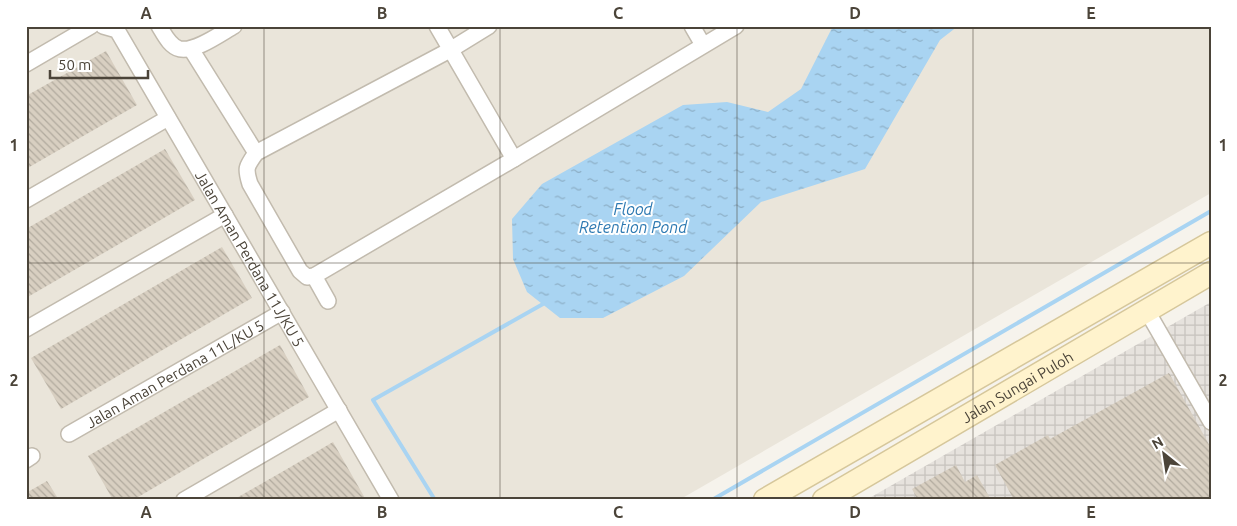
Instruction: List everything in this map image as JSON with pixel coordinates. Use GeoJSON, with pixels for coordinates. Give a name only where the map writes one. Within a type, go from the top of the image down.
{"type":"FeatureCollection","features":[{"type":"Feature","properties":{"kind":"street"},"geometry":{"type":"LineString","coordinates":[[26,64],[91,26]]}},
{"type":"Feature","properties":{"kind":"street","name":"Jalan Aman Perdana 11J/KU 5"},"geometry":{"type":"LineString","coordinates":[[103,26],[117,30],[391,500]]}},
{"type":"Feature","properties":{"kind":"street"},"geometry":{"type":"LineString","coordinates":[[159,26],[168,41],[179,49],[191,49],[234,26]]}},
{"type":"Feature","properties":{"kind":"street"},"geometry":{"type":"LineString","coordinates":[[436,26],[514,159]]}},
{"type":"Feature","properties":{"kind":"street"},"geometry":{"type":"LineString","coordinates":[[489,26],[450,50],[256,153],[250,161],[246,171],[250,184],[300,271],[307,277],[314,276],[514,159],[736,26]]}},
{"type":"Feature","properties":{"kind":"street"},"geometry":{"type":"LineString","coordinates":[[692,26],[703,45]]}},
{"type":"Feature","properties":{"kind":"street"},"geometry":{"type":"LineString","coordinates":[[191,49],[256,153]]}},
{"type":"Feature","properties":{"kind":"street"},"geometry":{"type":"LineString","coordinates":[[26,200],[168,118]]}},
{"type":"Feature","properties":{"kind":"street"},"geometry":{"type":"LineString","coordinates":[[26,329],[225,216]]}},
{"type":"Feature","properties":{"kind":"street"},"geometry":{"type":"LineString","coordinates":[[765,500],[1211,243]]}},
{"type":"Feature","properties":{"kind":"street","name":"Jalan Sungai Puloh"},"geometry":{"type":"LineString","coordinates":[[824,500],[1211,274]]}},
{"type":"Feature","properties":{"kind":"street"},"geometry":{"type":"LineString","coordinates":[[314,276],[328,301]]}},
{"type":"Feature","properties":{"kind":"street"},"geometry":{"type":"LineString","coordinates":[[1147,311],[1211,422]]}},
{"type":"Feature","properties":{"kind":"street","name":"Jalan Aman Perdana 11L/KU 5"},"geometry":{"type":"LineString","coordinates":[[69,434],[282,312]]}},
{"type":"Feature","properties":{"kind":"street"},"geometry":{"type":"LineString","coordinates":[[184,500],[339,410]]}},
{"type":"Feature","properties":{"kind":"shaded area"},"geometry":{"type":"Polygon","coordinates":[[[26,26],[1211,26],[1211,193],[679,500],[26,500],[26,26]]]}},
{"type":"Feature","properties":{"kind":"shaded area"},"geometry":{"type":"Polygon","coordinates":[[[1211,302],[1211,500],[866,500],[1211,302]]]}},
{"type":"Feature","properties":{"kind":"water","name":"Flood Retention Pond"},"geometry":{"type":"Polygon","coordinates":[[[833,26],[958,26],[940,40],[865,169],[761,202],[684,276],[603,318],[560,318],[527,292],[513,259],[512,219],[542,184],[683,105],[727,102],[768,112],[801,89],[833,26]]]}},
{"type":"Feature","properties":{"kind":"building"},"geometry":{"type":"Polygon","coordinates":[[[106,51],[137,105],[26,169],[26,96],[106,51]]]}},
{"type":"Feature","properties":{"kind":"building"},"geometry":{"type":"Polygon","coordinates":[[[165,149],[195,200],[26,298],[26,229],[165,149]]]}},
{"type":"Feature","properties":{"kind":"building"},"geometry":{"type":"Polygon","coordinates":[[[222,247],[252,298],[61,409],[31,358],[222,247]]]}},
{"type":"Feature","properties":{"kind":"building"},"geometry":{"type":"Polygon","coordinates":[[[280,345],[309,397],[133,500],[113,500],[88,456],[280,345]]]}},
{"type":"Feature","properties":{"kind":"building"},"geometry":{"type":"Polygon","coordinates":[[[1169,373],[1211,448],[1211,500],[1014,500],[995,465],[1048,435],[1050,439],[1169,373]]]}},
{"type":"Feature","properties":{"kind":"building"},"geometry":{"type":"Polygon","coordinates":[[[333,442],[366,500],[233,500],[287,469],[333,442]]]}},
{"type":"Feature","properties":{"kind":"building"},"geometry":{"type":"Polygon","coordinates":[[[956,465],[965,482],[977,475],[991,500],[918,500],[912,489],[956,465]]]}},
{"type":"Feature","properties":{"kind":"building"},"geometry":{"type":"Polygon","coordinates":[[[47,481],[59,500],[26,500],[26,493],[47,481]]]}},
{"type":"Feature","properties":{"kind":"waterway"},"geometry":{"type":"LineString","coordinates":[[712,500],[1211,211]]}},
{"type":"Feature","properties":{"kind":"waterway"},"geometry":{"type":"LineString","coordinates":[[435,500],[373,400],[543,304]]}}]}
